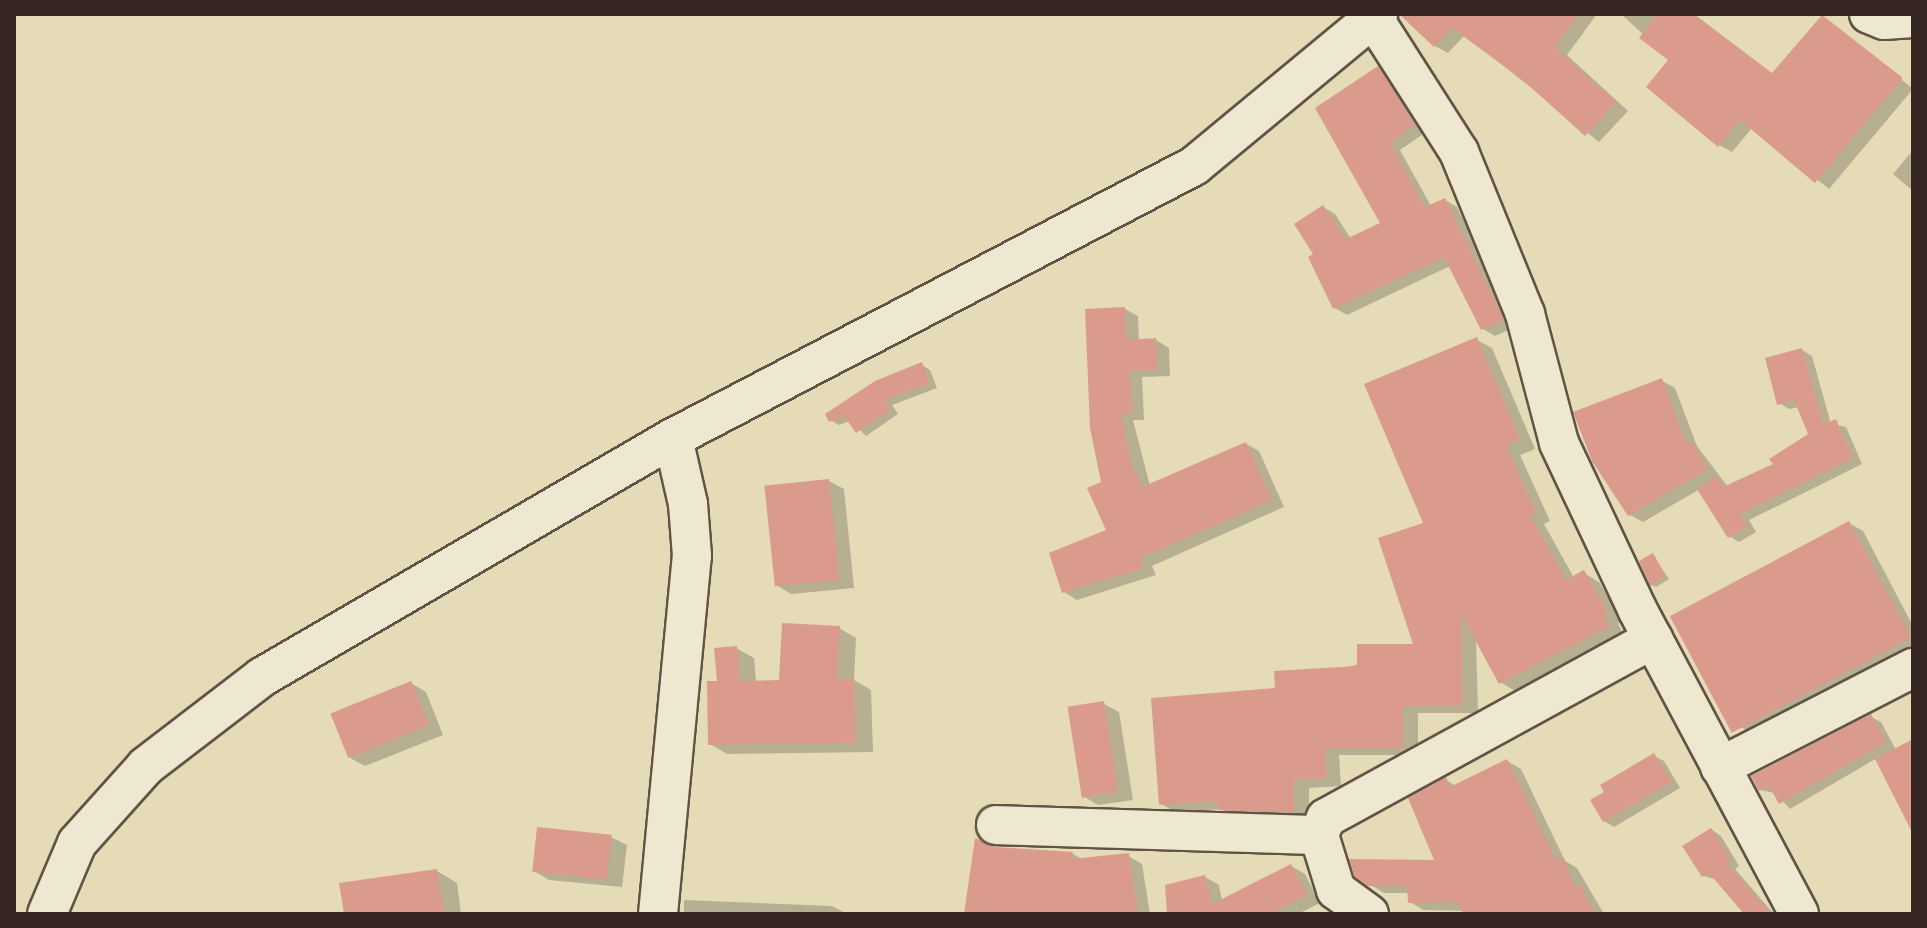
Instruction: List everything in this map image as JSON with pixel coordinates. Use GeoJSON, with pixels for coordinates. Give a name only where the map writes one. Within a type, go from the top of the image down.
{"type":"FeatureCollection","features":[{"type":"Feature","properties":{"kind":"street"},"geometry":{"type":"LineString","coordinates":[[1869,14],[1884,20],[1913,18]]}},
{"type":"Feature","properties":{"kind":"street"},"geometry":{"type":"LineString","coordinates":[[47,914],[77,843],[146,766],[262,677],[673,438],[1194,166],[1376,17],[1459,152],[1525,314],[1559,443],[1653,639],[1799,914]]}},
{"type":"Feature","properties":{"kind":"street"},"geometry":{"type":"LineString","coordinates":[[658,914],[692,556],[688,504],[673,438]]}},
{"type":"Feature","properties":{"kind":"street"},"geometry":{"type":"LineString","coordinates":[[1369,914],[1336,890],[1319,835],[1326,818],[1653,639]]}},
{"type":"Feature","properties":{"kind":"street"},"geometry":{"type":"LineString","coordinates":[[1720,767],[1913,668]]}},
{"type":"Feature","properties":{"kind":"street"},"geometry":{"type":"LineString","coordinates":[[996,825],[1319,835]]}},
{"type":"Feature","properties":{"kind":"building"},"geometry":{"type":"Polygon","coordinates":[[[1399,14],[1579,14],[1555,47],[1616,102],[1585,136],[1523,80],[1452,28],[1434,47],[1399,14]]]}},
{"type":"Feature","properties":{"kind":"building"},"geometry":{"type":"Polygon","coordinates":[[[1657,14],[1693,14],[1772,73],[1822,15],[1903,78],[1815,183],[1740,120],[1718,147],[1646,87],[1668,60],[1639,38],[1657,14]]]}},
{"type":"Feature","properties":{"kind":"building"},"geometry":{"type":"Polygon","coordinates":[[[1378,66],[1415,125],[1390,143],[1425,207],[1445,198],[1504,320],[1481,330],[1444,257],[1333,309],[1308,257],[1313,254],[1294,224],[1323,205],[1346,239],[1380,223],[1315,108],[1378,66]]]}},
{"type":"Feature","properties":{"kind":"building"},"geometry":{"type":"Polygon","coordinates":[[[1125,307],[1127,340],[1156,338],[1157,370],[1129,371],[1132,413],[1121,414],[1131,463],[1142,487],[1246,442],[1272,500],[1140,558],[1144,568],[1062,593],[1049,553],[1106,530],[1087,488],[1101,482],[1090,428],[1085,309],[1125,307]]]}},
{"type":"Feature","properties":{"kind":"building"},"geometry":{"type":"Polygon","coordinates":[[[1477,337],[1520,440],[1506,446],[1536,512],[1530,515],[1566,580],[1584,570],[1608,612],[1604,615],[1610,626],[1499,684],[1461,614],[1463,705],[1403,706],[1403,748],[1325,748],[1326,778],[1294,780],[1294,812],[1218,810],[1217,801],[1159,805],[1151,698],[1275,688],[1274,671],[1357,666],[1357,644],[1413,644],[1378,538],[1423,523],[1364,384],[1477,337]]]}},
{"type":"Feature","properties":{"kind":"building"},"geometry":{"type":"Polygon","coordinates":[[[1802,348],[1823,425],[1836,419],[1853,458],[1740,514],[1747,526],[1728,538],[1697,489],[1717,476],[1723,487],[1773,464],[1769,459],[1808,434],[1794,400],[1777,405],[1765,358],[1802,348]]]}},
{"type":"Feature","properties":{"kind":"building"},"geometry":{"type":"Polygon","coordinates":[[[922,362],[930,383],[885,400],[891,409],[856,433],[844,416],[829,422],[825,414],[875,381],[922,362]]]}},
{"type":"Feature","properties":{"kind":"building"},"geometry":{"type":"Polygon","coordinates":[[[1662,378],[1686,443],[1690,440],[1708,469],[1628,516],[1592,461],[1573,412],[1662,378]]]}},
{"type":"Feature","properties":{"kind":"building"},"geometry":{"type":"Polygon","coordinates":[[[829,479],[840,579],[775,586],[764,486],[829,479]]]}},
{"type":"Feature","properties":{"kind":"building"},"geometry":{"type":"Polygon","coordinates":[[[1849,521],[1911,638],[1732,733],[1670,616],[1849,521]]]}},
{"type":"Feature","properties":{"kind":"building"},"geometry":{"type":"Polygon","coordinates":[[[1653,553],[1666,576],[1650,586],[1639,561],[1653,553]]]}},
{"type":"Feature","properties":{"kind":"building"},"geometry":{"type":"Polygon","coordinates":[[[782,623],[840,626],[837,679],[854,678],[856,743],[708,745],[707,681],[717,681],[714,648],[737,646],[740,681],[779,680],[782,623]]]}},
{"type":"Feature","properties":{"kind":"building"},"geometry":{"type":"Polygon","coordinates":[[[411,681],[429,726],[348,758],[330,714],[411,681]]]}},
{"type":"Feature","properties":{"kind":"building"},"geometry":{"type":"Polygon","coordinates":[[[1104,701],[1118,792],[1082,798],[1067,707],[1104,701]]]}},
{"type":"Feature","properties":{"kind":"building"},"geometry":{"type":"Polygon","coordinates":[[[1871,714],[1886,742],[1779,804],[1769,786],[1759,791],[1751,776],[1871,714]]]}},
{"type":"Feature","properties":{"kind":"building"},"geometry":{"type":"Polygon","coordinates":[[[1913,739],[1913,834],[1875,759],[1913,739]]]}},
{"type":"Feature","properties":{"kind":"building"},"geometry":{"type":"Polygon","coordinates":[[[1654,753],[1672,782],[1603,822],[1590,800],[1604,792],[1600,785],[1654,753]]]}},
{"type":"Feature","properties":{"kind":"building"},"geometry":{"type":"Polygon","coordinates":[[[1507,759],[1556,860],[1564,858],[1574,887],[1581,884],[1595,914],[1463,914],[1458,902],[1408,903],[1407,886],[1368,886],[1355,877],[1349,859],[1434,860],[1408,798],[1446,777],[1450,787],[1507,759]]]}},
{"type":"Feature","properties":{"kind":"building"},"geometry":{"type":"Polygon","coordinates":[[[537,827],[612,835],[607,880],[532,872],[537,827]]]}},
{"type":"Feature","properties":{"kind":"building"},"geometry":{"type":"Polygon","coordinates":[[[1711,828],[1731,860],[1726,863],[1771,914],[1744,914],[1709,873],[1702,877],[1682,846],[1711,828]]]}},
{"type":"Feature","properties":{"kind":"building"},"geometry":{"type":"Polygon","coordinates":[[[975,838],[995,847],[1073,852],[1072,859],[1129,853],[1138,914],[964,914],[975,838]]]}},
{"type":"Feature","properties":{"kind":"building"},"geometry":{"type":"Polygon","coordinates":[[[1291,864],[1307,895],[1269,914],[1167,914],[1165,885],[1205,875],[1212,904],[1291,864]]]}},
{"type":"Feature","properties":{"kind":"building"},"geometry":{"type":"Polygon","coordinates":[[[437,869],[444,914],[344,914],[339,883],[437,869]]]}}]}
